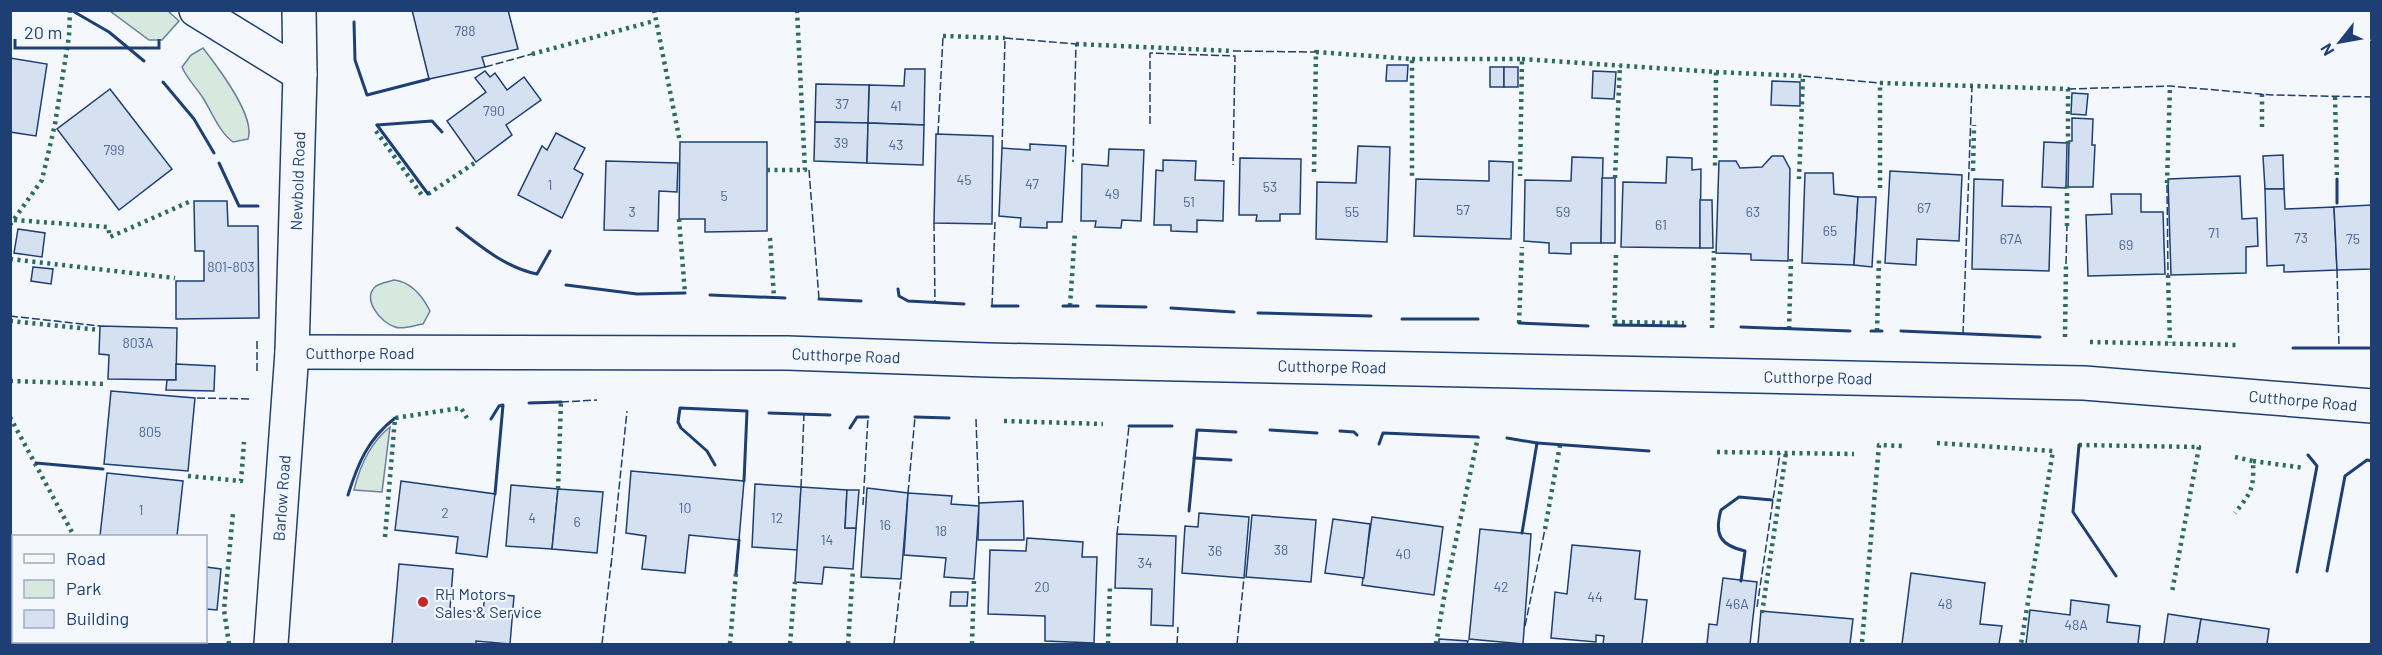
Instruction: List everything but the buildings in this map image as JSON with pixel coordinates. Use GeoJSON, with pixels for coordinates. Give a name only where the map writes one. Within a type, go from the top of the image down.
{"type":"FeatureCollection","features":[{"type":"Feature","properties":{"kind":"main road"},"geometry":{"type":"LineString","coordinates":[[196,10],[300,74]]}},
{"type":"Feature","properties":{"kind":"main road","name":"Newbold Road"},"geometry":{"type":"LineString","coordinates":[[292,352],[300,74],[299,10]]}},
{"type":"Feature","properties":{"kind":"main road","name":"Cutthorpe Road"},"geometry":{"type":"LineString","coordinates":[[292,352],[788,353],[988,360],[2084,383],[2372,406]]}},
{"type":"Feature","properties":{"kind":"main road","name":"Barlow Road"},"geometry":{"type":"LineString","coordinates":[[271,645],[292,352]]}},
{"type":"Feature","properties":{"kind":"green space"},"geometry":{"type":"Polygon","coordinates":[[[110,11],[168,11],[179,21],[162,40],[149,40],[110,11]]]}},
{"type":"Feature","properties":{"kind":"green space"},"geometry":{"type":"Polygon","coordinates":[[[203,48],[241,105],[249,129],[248,139],[233,142],[228,138],[182,67],[191,55],[203,48]]]}},
{"type":"Feature","properties":{"kind":"green space"},"geometry":{"type":"Polygon","coordinates":[[[394,280],[411,287],[424,301],[430,311],[423,324],[398,328],[384,321],[375,310],[372,304],[372,291],[378,285],[394,280]]]}},
{"type":"Feature","properties":{"kind":"green space"},"geometry":{"type":"Polygon","coordinates":[[[390,427],[382,492],[354,490],[367,455],[390,427]]]}},
{"type":"Feature","properties":{"kind":"hedge"},"geometry":{"type":"LineString","coordinates":[[10,225],[42,180],[55,124],[69,36],[70,10]]}},
{"type":"Feature","properties":{"kind":"hedge"},"geometry":{"type":"LineString","coordinates":[[654,10],[680,142]]}},
{"type":"Feature","properties":{"kind":"hedge"},"geometry":{"type":"LineString","coordinates":[[767,170],[805,170],[797,10]]}},
{"type":"Feature","properties":{"kind":"hedge"},"geometry":{"type":"LineString","coordinates":[[532,54],[654,21]]}},
{"type":"Feature","properties":{"kind":"hedge"},"geometry":{"type":"LineString","coordinates":[[943,36],[1005,38]]}},
{"type":"Feature","properties":{"kind":"hedge"},"geometry":{"type":"LineString","coordinates":[[1076,44],[1233,51]]}},
{"type":"Feature","properties":{"kind":"hedge"},"geometry":{"type":"LineString","coordinates":[[1314,172],[1316,52],[1412,59],[1412,178]]}},
{"type":"Feature","properties":{"kind":"hedge"},"geometry":{"type":"LineString","coordinates":[[1412,59],[1522,59],[1520,176]]}},
{"type":"Feature","properties":{"kind":"hedge"},"geometry":{"type":"LineString","coordinates":[[1522,59],[1716,72],[1715,166]]}},
{"type":"Feature","properties":{"kind":"hedge"},"geometry":{"type":"LineString","coordinates":[[1615,178],[1620,65]]}},
{"type":"Feature","properties":{"kind":"hedge"},"geometry":{"type":"LineString","coordinates":[[1716,72],[1803,76],[1799,179]]}},
{"type":"Feature","properties":{"kind":"hedge"},"geometry":{"type":"LineString","coordinates":[[1880,188],[1880,83],[2068,89],[2068,145]]}},
{"type":"Feature","properties":{"kind":"hedge"},"geometry":{"type":"LineString","coordinates":[[2167,183],[2170,86]]}},
{"type":"Feature","properties":{"kind":"hedge"},"geometry":{"type":"LineString","coordinates":[[2262,93],[2262,127]]}},
{"type":"Feature","properties":{"kind":"hedge"},"geometry":{"type":"LineString","coordinates":[[2335,97],[2337,179]]}},
{"type":"Feature","properties":{"kind":"hedge"},"geometry":{"type":"LineString","coordinates":[[1973,171],[1974,125]]}},
{"type":"Feature","properties":{"kind":"hedge"},"geometry":{"type":"LineString","coordinates":[[376,131],[424,198]]}},
{"type":"Feature","properties":{"kind":"hedge"},"geometry":{"type":"LineString","coordinates":[[428,194],[476,162]]}},
{"type":"Feature","properties":{"kind":"hedge"},"geometry":{"type":"LineString","coordinates":[[2067,184],[2067,226]]}},
{"type":"Feature","properties":{"kind":"hedge"},"geometry":{"type":"LineString","coordinates":[[14,220],[108,227],[110,237],[191,201]]}},
{"type":"Feature","properties":{"kind":"hedge"},"geometry":{"type":"LineString","coordinates":[[679,219],[685,293]]}},
{"type":"Feature","properties":{"kind":"hedge"},"geometry":{"type":"LineString","coordinates":[[1070,306],[1075,231]]}},
{"type":"Feature","properties":{"kind":"hedge"},"geometry":{"type":"LineString","coordinates":[[770,238],[774,297]]}},
{"type":"Feature","properties":{"kind":"hedge"},"geometry":{"type":"LineString","coordinates":[[1519,323],[1522,247]]}},
{"type":"Feature","properties":{"kind":"hedge"},"geometry":{"type":"LineString","coordinates":[[1712,328],[1714,251]]}},
{"type":"Feature","properties":{"kind":"hedge"},"geometry":{"type":"LineString","coordinates":[[1616,255],[1614,322],[1684,323]]}},
{"type":"Feature","properties":{"kind":"hedge"},"geometry":{"type":"LineString","coordinates":[[10,259],[175,278]]}},
{"type":"Feature","properties":{"kind":"hedge"},"geometry":{"type":"LineString","coordinates":[[1789,329],[1791,259]]}},
{"type":"Feature","properties":{"kind":"hedge"},"geometry":{"type":"LineString","coordinates":[[1877,331],[1879,259]]}},
{"type":"Feature","properties":{"kind":"hedge"},"geometry":{"type":"LineString","coordinates":[[2065,337],[2066,264]]}},
{"type":"Feature","properties":{"kind":"hedge"},"geometry":{"type":"LineString","coordinates":[[2168,275],[2170,343]]}},
{"type":"Feature","properties":{"kind":"hedge"},"geometry":{"type":"LineString","coordinates":[[10,321],[100,330]]}},
{"type":"Feature","properties":{"kind":"hedge"},"geometry":{"type":"LineString","coordinates":[[2090,342],[2238,345]]}},
{"type":"Feature","properties":{"kind":"hedge"},"geometry":{"type":"LineString","coordinates":[[10,381],[107,384]]}},
{"type":"Feature","properties":{"kind":"hedge"},"geometry":{"type":"LineString","coordinates":[[558,489],[561,402]]}},
{"type":"Feature","properties":{"kind":"hedge"},"geometry":{"type":"LineString","coordinates":[[385,537],[395,418],[461,408],[467,418]]}},
{"type":"Feature","properties":{"kind":"hedge"},"geometry":{"type":"LineString","coordinates":[[10,417],[73,535]]}},
{"type":"Feature","properties":{"kind":"hedge"},"geometry":{"type":"LineString","coordinates":[[1004,421],[1103,424]]}},
{"type":"Feature","properties":{"kind":"hedge"},"geometry":{"type":"LineString","coordinates":[[1436,644],[1478,437]]}},
{"type":"Feature","properties":{"kind":"hedge"},"geometry":{"type":"LineString","coordinates":[[188,476],[241,481],[244,442]]}},
{"type":"Feature","properties":{"kind":"hedge"},"geometry":{"type":"LineString","coordinates":[[1937,443],[2053,451],[2021,644]]}},
{"type":"Feature","properties":{"kind":"hedge"},"geometry":{"type":"LineString","coordinates":[[1545,529],[1560,445]]}},
{"type":"Feature","properties":{"kind":"hedge"},"geometry":{"type":"LineString","coordinates":[[1862,642],[1879,445],[1902,446]]}},
{"type":"Feature","properties":{"kind":"hedge"},"geometry":{"type":"LineString","coordinates":[[2079,445],[2199,447],[2172,592]]}},
{"type":"Feature","properties":{"kind":"hedge"},"geometry":{"type":"LineString","coordinates":[[1717,452],[1854,454]]}},
{"type":"Feature","properties":{"kind":"hedge"},"geometry":{"type":"LineString","coordinates":[[1762,613],[1786,453]]}},
{"type":"Feature","properties":{"kind":"hedge"},"geometry":{"type":"LineString","coordinates":[[2235,457],[2253,461],[2251,489],[2235,513]]}},
{"type":"Feature","properties":{"kind":"hedge"},"geometry":{"type":"LineString","coordinates":[[2253,461],[2305,468]]}},
{"type":"Feature","properties":{"kind":"hedge"},"geometry":{"type":"LineString","coordinates":[[229,644],[224,610],[233,513]]}},
{"type":"Feature","properties":{"kind":"hedge"},"geometry":{"type":"LineString","coordinates":[[848,644],[853,569]]}},
{"type":"Feature","properties":{"kind":"hedge"},"geometry":{"type":"LineString","coordinates":[[730,644],[736,573]]}},
{"type":"Feature","properties":{"kind":"hedge"},"geometry":{"type":"LineString","coordinates":[[972,644],[974,579]]}},
{"type":"Feature","properties":{"kind":"hedge"},"geometry":{"type":"LineString","coordinates":[[790,644],[795,582]]}},
{"type":"Feature","properties":{"kind":"hedge"},"geometry":{"type":"LineString","coordinates":[[1108,644],[1110,585]]}},
{"type":"Feature","properties":{"kind":"fence"},"geometry":{"type":"LineString","coordinates":[[938,134],[943,36]]}},
{"type":"Feature","properties":{"kind":"fence"},"geometry":{"type":"LineString","coordinates":[[1002,148],[1005,38],[1076,44],[1073,162]]}},
{"type":"Feature","properties":{"kind":"fence"},"geometry":{"type":"LineString","coordinates":[[1233,51],[1316,52]]}},
{"type":"Feature","properties":{"kind":"fence"},"geometry":{"type":"LineString","coordinates":[[1150,124],[1150,53],[1235,56],[1233,165]]}},
{"type":"Feature","properties":{"kind":"fence"},"geometry":{"type":"LineString","coordinates":[[485,67],[532,54]]}},
{"type":"Feature","properties":{"kind":"fence"},"geometry":{"type":"LineString","coordinates":[[1803,76],[1880,83]]}},
{"type":"Feature","properties":{"kind":"fence"},"geometry":{"type":"LineString","coordinates":[[1963,334],[1972,86]]}},
{"type":"Feature","properties":{"kind":"fence"},"geometry":{"type":"LineString","coordinates":[[2068,89],[2170,86],[2272,95],[2372,97]]}},
{"type":"Feature","properties":{"kind":"fence"},"geometry":{"type":"LineString","coordinates":[[809,170],[819,299]]}},
{"type":"Feature","properties":{"kind":"fence"},"geometry":{"type":"LineString","coordinates":[[2167,185],[2168,275]]}},
{"type":"Feature","properties":{"kind":"fence"},"geometry":{"type":"LineString","coordinates":[[992,306],[995,222]]}},
{"type":"Feature","properties":{"kind":"fence"},"geometry":{"type":"LineString","coordinates":[[934,223],[935,302]]}},
{"type":"Feature","properties":{"kind":"fence"},"geometry":{"type":"LineString","coordinates":[[2066,264],[2067,226]]}},
{"type":"Feature","properties":{"kind":"fence"},"geometry":{"type":"LineString","coordinates":[[2337,270],[2339,348]]}},
{"type":"Feature","properties":{"kind":"fence"},"geometry":{"type":"LineString","coordinates":[[10,316],[100,326]]}},
{"type":"Feature","properties":{"kind":"fence"},"geometry":{"type":"LineString","coordinates":[[257,339],[257,371]]}},
{"type":"Feature","properties":{"kind":"fence"},"geometry":{"type":"LineString","coordinates":[[197,398],[251,399]]}},
{"type":"Feature","properties":{"kind":"fence"},"geometry":{"type":"LineString","coordinates":[[561,402],[597,400]]}},
{"type":"Feature","properties":{"kind":"fence"},"geometry":{"type":"LineString","coordinates":[[611,566],[627,411]]}},
{"type":"Feature","properties":{"kind":"fence"},"geometry":{"type":"LineString","coordinates":[[801,487],[804,414]]}},
{"type":"Feature","properties":{"kind":"fence"},"geometry":{"type":"LineString","coordinates":[[863,505],[868,417]]}},
{"type":"Feature","properties":{"kind":"fence"},"geometry":{"type":"LineString","coordinates":[[908,493],[915,417]]}},
{"type":"Feature","properties":{"kind":"fence"},"geometry":{"type":"LineString","coordinates":[[976,419],[979,506]]}},
{"type":"Feature","properties":{"kind":"fence"},"geometry":{"type":"LineString","coordinates":[[1117,534],[1129,426]]}},
{"type":"Feature","properties":{"kind":"fence"},"geometry":{"type":"LineString","coordinates":[[1757,607],[1780,453]]}},
{"type":"Feature","properties":{"kind":"fence"},"geometry":{"type":"LineString","coordinates":[[1525,626],[1545,529]]}},
{"type":"Feature","properties":{"kind":"fence"},"geometry":{"type":"LineString","coordinates":[[602,644],[611,564]]}},
{"type":"Feature","properties":{"kind":"fence"},"geometry":{"type":"LineString","coordinates":[[1237,644],[1244,578]]}},
{"type":"Feature","properties":{"kind":"fence"},"geometry":{"type":"LineString","coordinates":[[894,644],[901,579]]}},
{"type":"Feature","properties":{"kind":"fence"},"geometry":{"type":"LineString","coordinates":[[1177,644],[1178,627]]}},
{"type":"Feature","properties":{"kind":"wall"},"geometry":{"type":"LineString","coordinates":[[71,10],[109,32],[144,61]]}},
{"type":"Feature","properties":{"kind":"wall"},"geometry":{"type":"LineString","coordinates":[[354,22],[355,60],[367,95],[429,79]]}},
{"type":"Feature","properties":{"kind":"wall"},"geometry":{"type":"LineString","coordinates":[[163,82],[194,119],[214,153]]}},
{"type":"Feature","properties":{"kind":"wall"},"geometry":{"type":"LineString","coordinates":[[377,125],[432,121],[442,132]]}},
{"type":"Feature","properties":{"kind":"wall"},"geometry":{"type":"LineString","coordinates":[[377,125],[428,194]]}},
{"type":"Feature","properties":{"kind":"wall"},"geometry":{"type":"LineString","coordinates":[[219,163],[239,206],[258,206]]}},
{"type":"Feature","properties":{"kind":"wall"},"geometry":{"type":"LineString","coordinates":[[2337,179],[2337,203]]}},
{"type":"Feature","properties":{"kind":"wall"},"geometry":{"type":"LineString","coordinates":[[457,228],[505,262],[537,274],[550,251]]}},
{"type":"Feature","properties":{"kind":"wall"},"geometry":{"type":"LineString","coordinates":[[566,285],[637,294],[685,293]]}},
{"type":"Feature","properties":{"kind":"wall"},"geometry":{"type":"LineString","coordinates":[[898,289],[899,296],[908,301],[964,304]]}},
{"type":"Feature","properties":{"kind":"wall"},"geometry":{"type":"LineString","coordinates":[[710,295],[785,298]]}},
{"type":"Feature","properties":{"kind":"wall"},"geometry":{"type":"LineString","coordinates":[[819,299],[861,301]]}},
{"type":"Feature","properties":{"kind":"wall"},"geometry":{"type":"LineString","coordinates":[[992,306],[1018,306]]}},
{"type":"Feature","properties":{"kind":"wall"},"geometry":{"type":"LineString","coordinates":[[1063,306],[1078,306]]}},
{"type":"Feature","properties":{"kind":"wall"},"geometry":{"type":"LineString","coordinates":[[1097,306],[1146,307]]}},
{"type":"Feature","properties":{"kind":"wall"},"geometry":{"type":"LineString","coordinates":[[1171,308],[1234,312]]}},
{"type":"Feature","properties":{"kind":"wall"},"geometry":{"type":"LineString","coordinates":[[1258,313],[1371,316]]}},
{"type":"Feature","properties":{"kind":"wall"},"geometry":{"type":"LineString","coordinates":[[1402,319],[1478,319]]}},
{"type":"Feature","properties":{"kind":"wall"},"geometry":{"type":"LineString","coordinates":[[1519,323],[1588,326]]}},
{"type":"Feature","properties":{"kind":"wall"},"geometry":{"type":"LineString","coordinates":[[1614,325],[1685,326]]}},
{"type":"Feature","properties":{"kind":"wall"},"geometry":{"type":"LineString","coordinates":[[1741,327],[1850,331]]}},
{"type":"Feature","properties":{"kind":"wall"},"geometry":{"type":"LineString","coordinates":[[1871,331],[1882,331]]}},
{"type":"Feature","properties":{"kind":"wall"},"geometry":{"type":"LineString","coordinates":[[1901,331],[2040,337]]}},
{"type":"Feature","properties":{"kind":"wall"},"geometry":{"type":"LineString","coordinates":[[2293,348],[2372,348]]}},
{"type":"Feature","properties":{"kind":"wall"},"geometry":{"type":"LineString","coordinates":[[529,403],[561,402]]}},
{"type":"Feature","properties":{"kind":"wall"},"geometry":{"type":"LineString","coordinates":[[491,419],[499,406],[503,405],[495,494]]}},
{"type":"Feature","properties":{"kind":"wall"},"geometry":{"type":"LineString","coordinates":[[715,465],[707,451],[681,428],[678,422],[680,408],[747,411],[744,481]]}},
{"type":"Feature","properties":{"kind":"wall"},"geometry":{"type":"LineString","coordinates":[[769,413],[830,415]]}},
{"type":"Feature","properties":{"kind":"wall"},"geometry":{"type":"LineString","coordinates":[[850,428],[857,417],[868,417]]}},
{"type":"Feature","properties":{"kind":"wall"},"geometry":{"type":"LineString","coordinates":[[915,417],[949,418]]}},
{"type":"Feature","properties":{"kind":"wall"},"geometry":{"type":"LineString","coordinates":[[348,495],[365,452],[378,434],[395,418]]}},
{"type":"Feature","properties":{"kind":"wall"},"geometry":{"type":"LineString","coordinates":[[1129,426],[1172,426]]}},
{"type":"Feature","properties":{"kind":"wall"},"geometry":{"type":"LineString","coordinates":[[1189,511],[1197,430],[1236,432]]}},
{"type":"Feature","properties":{"kind":"wall"},"geometry":{"type":"LineString","coordinates":[[1270,430],[1317,433]]}},
{"type":"Feature","properties":{"kind":"wall"},"geometry":{"type":"LineString","coordinates":[[1340,431],[1354,432],[1357,435]]}},
{"type":"Feature","properties":{"kind":"wall"},"geometry":{"type":"LineString","coordinates":[[1379,444],[1383,433],[1478,437]]}},
{"type":"Feature","properties":{"kind":"wall"},"geometry":{"type":"LineString","coordinates":[[1507,438],[1537,443],[1522,533]]}},
{"type":"Feature","properties":{"kind":"wall"},"geometry":{"type":"LineString","coordinates":[[1537,443],[1649,451]]}},
{"type":"Feature","properties":{"kind":"wall"},"geometry":{"type":"LineString","coordinates":[[2079,445],[2073,512],[2116,576]]}},
{"type":"Feature","properties":{"kind":"wall"},"geometry":{"type":"LineString","coordinates":[[2297,572],[2317,466],[2308,455]]}},
{"type":"Feature","properties":{"kind":"wall"},"geometry":{"type":"LineString","coordinates":[[1194,458],[1231,460]]}},
{"type":"Feature","properties":{"kind":"wall"},"geometry":{"type":"LineString","coordinates":[[2327,571],[2345,476],[2367,460],[2372,461]]}},
{"type":"Feature","properties":{"kind":"wall"},"geometry":{"type":"LineString","coordinates":[[36,463],[103,469]]}},
{"type":"Feature","properties":{"kind":"wall"},"geometry":{"type":"LineString","coordinates":[[1741,581],[1745,551],[1730,546],[1721,538],[1718,526],[1721,510],[1739,497],[1772,500]]}},
{"type":"Feature","properties":{"kind":"wall"},"geometry":{"type":"LineString","coordinates":[[736,573],[739,540]]}},
{"type":"Feature","properties":{"kind":"place","name":"RH Motors Sales & Service"},"geometry":{"type":"Point","coordinates":[423,602]}}]}
